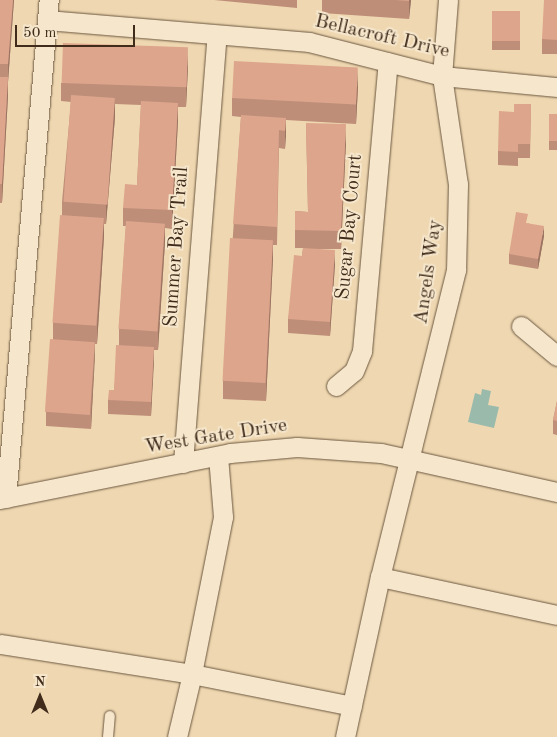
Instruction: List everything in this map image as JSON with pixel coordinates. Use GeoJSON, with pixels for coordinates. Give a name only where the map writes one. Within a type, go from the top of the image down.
{"type":"FeatureCollection","features":[{"type":"Feature","properties":{"kind":"street"},"geometry":{"type":"LineString","coordinates":[[3,499],[49,0]]}},
{"type":"Feature","properties":{"kind":"street","name":"Angels Way"},"geometry":{"type":"LineString","coordinates":[[345,737],[380,576],[446,323],[459,243],[458,184],[442,76],[448,0]]}},
{"type":"Feature","properties":{"kind":"street","name":"Bellacroft Drive"},"geometry":{"type":"LineString","coordinates":[[47,20],[309,42],[442,76],[557,87]]}},
{"type":"Feature","properties":{"kind":"street","name":"Summer Bay Trail"},"geometry":{"type":"LineString","coordinates":[[183,463],[217,35]]}},
{"type":"Feature","properties":{"kind":"street","name":"Sugar Bay Court"},"geometry":{"type":"LineString","coordinates":[[336,386],[354,371],[362,351],[388,62]]}},
{"type":"Feature","properties":{"kind":"street"},"geometry":{"type":"LineString","coordinates":[[521,326],[557,356]]}},
{"type":"Feature","properties":{"kind":"street","name":"West Gate Drive"},"geometry":{"type":"LineString","coordinates":[[3,499],[218,456],[306,447],[412,458],[557,492]]}},
{"type":"Feature","properties":{"kind":"street"},"geometry":{"type":"LineString","coordinates":[[177,737],[192,674],[223,517],[218,456]]}},
{"type":"Feature","properties":{"kind":"street"},"geometry":{"type":"LineString","coordinates":[[380,576],[557,615]]}},
{"type":"Feature","properties":{"kind":"street"},"geometry":{"type":"LineString","coordinates":[[0,644],[192,674],[352,706]]}},
{"type":"Feature","properties":{"kind":"lane"},"geometry":{"type":"LineString","coordinates":[[108,737],[110,716]]}},
{"type":"Feature","properties":{"kind":"shaded area"},"geometry":{"type":"Polygon","coordinates":[[[482,389],[491,391],[488,405],[499,407],[494,428],[468,422],[475,393],[481,395],[482,389]]]}},
{"type":"Feature","properties":{"kind":"building"},"geometry":{"type":"Polygon","coordinates":[[[0,0],[13,0],[8,64],[0,64],[0,0]]]}},
{"type":"Feature","properties":{"kind":"building"},"geometry":{"type":"Polygon","coordinates":[[[544,0],[557,0],[557,40],[542,39],[544,0]]]}},
{"type":"Feature","properties":{"kind":"building"},"geometry":{"type":"Polygon","coordinates":[[[492,11],[520,11],[520,41],[492,41],[492,11]]]}},
{"type":"Feature","properties":{"kind":"building"},"geometry":{"type":"Polygon","coordinates":[[[63,43],[188,47],[187,87],[62,83],[63,43]]]}},
{"type":"Feature","properties":{"kind":"building"},"geometry":{"type":"Polygon","coordinates":[[[234,61],[358,67],[356,104],[232,98],[234,61]]]}},
{"type":"Feature","properties":{"kind":"building"},"geometry":{"type":"Polygon","coordinates":[[[0,77],[8,77],[2,184],[0,184],[0,77]]]}},
{"type":"Feature","properties":{"kind":"building"},"geometry":{"type":"Polygon","coordinates":[[[71,95],[115,98],[107,205],[64,202],[71,95]]]}},
{"type":"Feature","properties":{"kind":"building"},"geometry":{"type":"Polygon","coordinates":[[[141,101],[178,103],[172,210],[123,208],[125,184],[137,185],[141,101]]]}},
{"type":"Feature","properties":{"kind":"building"},"geometry":{"type":"Polygon","coordinates":[[[514,104],[531,104],[530,144],[518,144],[518,152],[498,151],[499,111],[514,112],[514,104]]]}},
{"type":"Feature","properties":{"kind":"building"},"geometry":{"type":"Polygon","coordinates":[[[549,114],[557,114],[557,141],[549,141],[549,114]]]}},
{"type":"Feature","properties":{"kind":"building"},"geometry":{"type":"Polygon","coordinates":[[[241,115],[286,118],[285,131],[279,130],[277,227],[233,224],[241,115]]]}},
{"type":"Feature","properties":{"kind":"building"},"geometry":{"type":"Polygon","coordinates":[[[306,123],[346,124],[341,231],[295,230],[295,211],[308,212],[306,123]]]}},
{"type":"Feature","properties":{"kind":"building"},"geometry":{"type":"Polygon","coordinates":[[[516,212],[528,214],[526,223],[544,226],[538,259],[509,254],[516,212]]]}},
{"type":"Feature","properties":{"kind":"building"},"geometry":{"type":"Polygon","coordinates":[[[60,215],[104,218],[96,326],[52,323],[60,215]]]}},
{"type":"Feature","properties":{"kind":"building"},"geometry":{"type":"Polygon","coordinates":[[[126,221],[165,224],[157,331],[118,329],[126,221]]]}},
{"type":"Feature","properties":{"kind":"building"},"geometry":{"type":"Polygon","coordinates":[[[230,238],[273,240],[265,383],[223,381],[230,238]]]}},
{"type":"Feature","properties":{"kind":"building"},"geometry":{"type":"Polygon","coordinates":[[[303,248],[335,250],[330,322],[288,319],[294,255],[302,256],[303,248]]]}},
{"type":"Feature","properties":{"kind":"building"},"geometry":{"type":"Polygon","coordinates":[[[50,339],[95,342],[90,415],[45,412],[50,339]]]}},
{"type":"Feature","properties":{"kind":"building"},"geometry":{"type":"Polygon","coordinates":[[[116,345],[154,347],[151,402],[108,400],[109,390],[114,390],[116,345]]]}},
{"type":"Feature","properties":{"kind":"building"},"geometry":{"type":"Polygon","coordinates":[[[557,401],[557,421],[553,420],[557,401]]]}}]}
